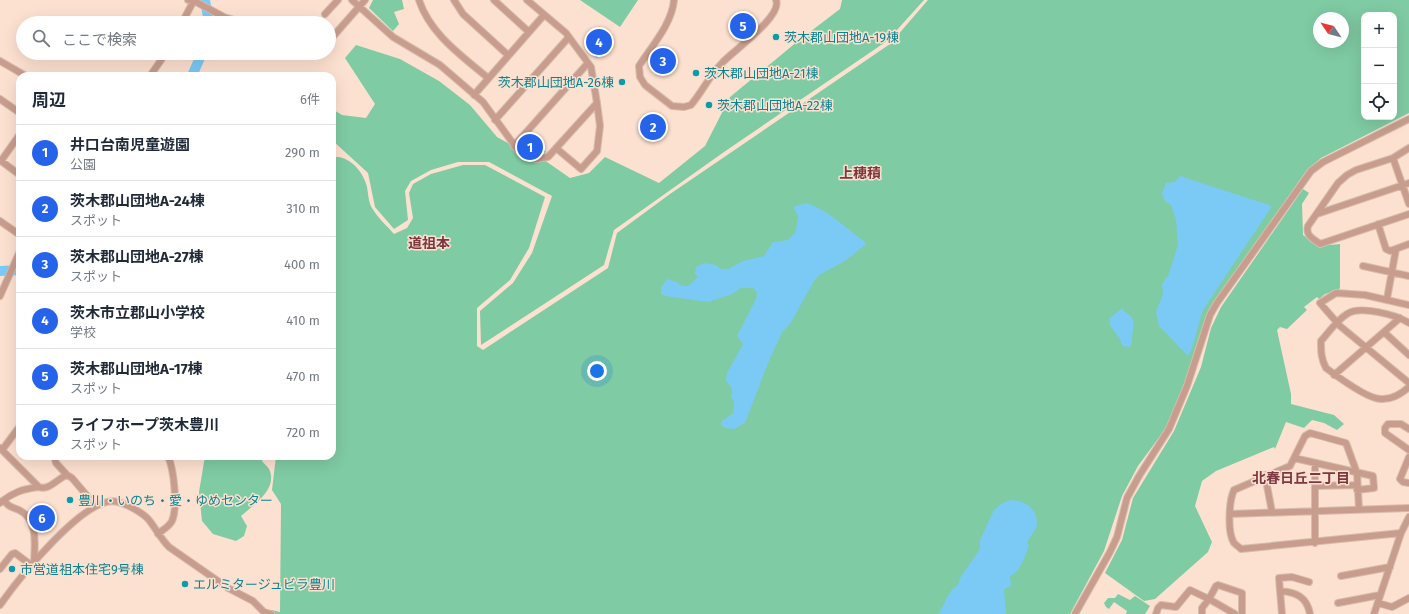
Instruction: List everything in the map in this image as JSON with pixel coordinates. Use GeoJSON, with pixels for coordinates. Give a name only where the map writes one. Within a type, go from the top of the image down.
{"type":"FeatureCollection","features":[{"type":"Feature","properties":{"kind":"street"},"geometry":{"type":"LineString","coordinates":[[325,14],[338,0]]}},
{"type":"Feature","properties":{"kind":"street"},"geometry":{"type":"LineString","coordinates":[[352,0],[394,37],[440,65],[483,102],[520,153],[536,159],[548,157],[597,103]]}},
{"type":"Feature","properties":{"kind":"street"},"geometry":{"type":"LineString","coordinates":[[336,33],[365,0]]}},
{"type":"Feature","properties":{"kind":"street"},"geometry":{"type":"LineString","coordinates":[[419,0],[429,21],[440,36],[488,78]]}},
{"type":"Feature","properties":{"kind":"street"},"geometry":{"type":"LineString","coordinates":[[454,0],[463,14],[508,55]]}},
{"type":"Feature","properties":{"kind":"street"},"geometry":{"type":"LineString","coordinates":[[494,0],[529,32]]}},
{"type":"Feature","properties":{"kind":"street"},"geometry":{"type":"LineString","coordinates":[[527,0],[569,37],[591,67],[600,126],[597,151],[581,169],[556,148]]}},
{"type":"Feature","properties":{"kind":"street"},"geometry":{"type":"LineString","coordinates":[[674,0],[673,8],[662,31],[638,66],[640,77],[645,85],[672,106],[684,107],[691,105],[721,64],[765,23],[776,10],[776,0]]}},
{"type":"Feature","properties":{"kind":"street"},"geometry":{"type":"LineString","coordinates":[[186,16],[193,1],[223,16]]}},
{"type":"Feature","properties":{"kind":"street"},"geometry":{"type":"LineString","coordinates":[[474,94],[544,15]]}},
{"type":"Feature","properties":{"kind":"street"},"geometry":{"type":"LineString","coordinates":[[495,120],[569,37]]}},
{"type":"Feature","properties":{"kind":"street"},"geometry":{"type":"LineString","coordinates":[[153,72],[161,60]]}},
{"type":"Feature","properties":{"kind":"street"},"geometry":{"type":"LineString","coordinates":[[0,61],[19,72]]}},
{"type":"Feature","properties":{"kind":"street"},"geometry":{"type":"LineString","coordinates":[[514,146],[588,63]]}},
{"type":"Feature","properties":{"kind":"street"},"geometry":{"type":"LineString","coordinates":[[0,99],[16,110]]}},
{"type":"Feature","properties":{"kind":"street"},"geometry":{"type":"LineString","coordinates":[[1075,614],[1117,537],[1128,498],[1139,476],[1169,429],[1187,386],[1210,315],[1217,303],[1311,171],[1323,162],[1409,119]]}},
{"type":"Feature","properties":{"kind":"street"},"geometry":{"type":"LineString","coordinates":[[16,140],[1,161],[16,172]]}},
{"type":"Feature","properties":{"kind":"street"},"geometry":{"type":"LineString","coordinates":[[1409,148],[1393,158],[1346,175],[1338,183],[1308,226],[1308,233],[1320,244],[1409,214]]}},
{"type":"Feature","properties":{"kind":"street"},"geometry":{"type":"LineString","coordinates":[[1393,158],[1409,204]]}},
{"type":"Feature","properties":{"kind":"street"},"geometry":{"type":"LineString","coordinates":[[1317,214],[1409,183]]}},
{"type":"Feature","properties":{"kind":"street"},"geometry":{"type":"LineString","coordinates":[[0,221],[16,232]]}},
{"type":"Feature","properties":{"kind":"street"},"geometry":{"type":"LineString","coordinates":[[1378,224],[1386,248],[1390,251],[1409,244]]}},
{"type":"Feature","properties":{"kind":"street"},"geometry":{"type":"LineString","coordinates":[[1387,299],[1396,249]]}},
{"type":"Feature","properties":{"kind":"street"},"geometry":{"type":"LineString","coordinates":[[0,296],[16,260]]}},
{"type":"Feature","properties":{"kind":"street"},"geometry":{"type":"LineString","coordinates":[[1363,266],[1409,276]]}},
{"type":"Feature","properties":{"kind":"street"},"geometry":{"type":"LineString","coordinates":[[1409,304],[1365,295],[1336,293],[1320,303],[1338,323],[1409,383]]}},
{"type":"Feature","properties":{"kind":"street"},"geometry":{"type":"LineString","coordinates":[[1409,323],[1400,318],[1362,310],[1348,313],[1321,341],[1322,361],[1326,368],[1334,375],[1367,394],[1379,400],[1394,398],[1409,387]]}},
{"type":"Feature","properties":{"kind":"street"},"geometry":{"type":"LineString","coordinates":[[1334,375],[1400,318]]}},
{"type":"Feature","properties":{"kind":"street"},"geometry":{"type":"LineString","coordinates":[[1384,332],[1409,355]]}},
{"type":"Feature","properties":{"kind":"street"},"geometry":{"type":"LineString","coordinates":[[1409,429],[1401,424],[1388,424],[1385,428],[1385,434],[1409,450]]}},
{"type":"Feature","properties":{"kind":"street"},"geometry":{"type":"LineString","coordinates":[[16,431],[1,449],[39,487]]}},
{"type":"Feature","properties":{"kind":"street"},"geometry":{"type":"LineString","coordinates":[[1358,509],[1357,473],[1346,443],[1310,433],[1304,436],[1290,466],[1234,490],[1231,496],[1230,514],[1233,542],[1241,549],[1315,543],[1401,533]]}},
{"type":"Feature","properties":{"kind":"street"},"geometry":{"type":"LineString","coordinates":[[1294,458],[1315,464],[1374,476],[1374,488],[1315,486]]}},
{"type":"Feature","properties":{"kind":"street"},"geometry":{"type":"LineString","coordinates":[[1409,458],[1400,479],[1402,482],[1409,483]]}},
{"type":"Feature","properties":{"kind":"street"},"geometry":{"type":"LineString","coordinates":[[55,460],[56,463],[67,475],[72,478],[95,505]]}},
{"type":"Feature","properties":{"kind":"street"},"geometry":{"type":"LineString","coordinates":[[158,534],[172,521],[174,510],[173,467],[170,460]]}},
{"type":"Feature","properties":{"kind":"street"},"geometry":{"type":"LineString","coordinates":[[1315,464],[1315,543]]}},
{"type":"Feature","properties":{"kind":"street"},"geometry":{"type":"LineString","coordinates":[[33,563],[35,532],[28,517],[19,510],[2,502],[11,493],[19,490],[47,487],[67,475]]}},
{"type":"Feature","properties":{"kind":"street"},"geometry":{"type":"LineString","coordinates":[[1266,475],[1272,512]]}},
{"type":"Feature","properties":{"kind":"street"},"geometry":{"type":"LineString","coordinates":[[0,605],[3,596],[58,536],[95,505],[110,500],[118,502],[148,519],[169,547],[228,588],[253,601],[266,613]]}},
{"type":"Feature","properties":{"kind":"street"},"geometry":{"type":"LineString","coordinates":[[1230,514],[1409,508]]}},
{"type":"Feature","properties":{"kind":"street"},"geometry":{"type":"LineString","coordinates":[[1374,614],[1401,533],[1409,517]]}},
{"type":"Feature","properties":{"kind":"street"},"geometry":{"type":"LineString","coordinates":[[0,570],[12,554],[15,553],[33,563]]}},
{"type":"Feature","properties":{"kind":"street"},"geometry":{"type":"LineString","coordinates":[[1341,576],[1390,567]]}},
{"type":"Feature","properties":{"kind":"street"},"geometry":{"type":"LineString","coordinates":[[1282,614],[1279,578],[1292,577],[1309,582]]}},
{"type":"Feature","properties":{"kind":"street"},"geometry":{"type":"LineString","coordinates":[[1202,614],[1202,608],[1218,585],[1242,593],[1242,614]]}},
{"type":"Feature","properties":{"kind":"street"},"geometry":{"type":"LineString","coordinates":[[1156,614],[1158,608],[1162,605],[1176,607],[1190,590],[1235,614]]}},
{"type":"Feature","properties":{"kind":"street"},"geometry":{"type":"LineString","coordinates":[[1280,591],[1300,595],[1308,605],[1310,614]]}},
{"type":"Feature","properties":{"kind":"street"},"geometry":{"type":"LineString","coordinates":[[1338,603],[1380,594]]}},
{"type":"Feature","properties":{"kind":"street"},"geometry":{"type":"LineString","coordinates":[[1378,603],[1392,607],[1409,598]]}},
{"type":"Feature","properties":{"kind":"green space"},"geometry":{"type":"Polygon","coordinates":[[[373,0],[402,0],[404,9],[394,12],[399,24],[393,31],[369,8],[373,0]]]}},
{"type":"Feature","properties":{"kind":"green space"},"geometry":{"type":"Polygon","coordinates":[[[580,0],[638,0],[620,27],[580,0]]]}},
{"type":"Feature","properties":{"kind":"green space"},"geometry":{"type":"Polygon","coordinates":[[[842,0],[924,0],[887,41],[724,152],[614,230],[604,265],[481,345],[480,311],[513,283],[532,253],[552,196],[489,162],[458,162],[431,170],[411,181],[405,191],[408,220],[394,229],[375,207],[368,173],[336,144],[336,111],[342,115],[366,118],[375,104],[345,58],[356,45],[400,59],[439,81],[470,105],[497,137],[517,148],[519,148],[519,145],[527,135],[546,152],[537,155],[570,178],[589,173],[605,157],[659,183],[705,146],[730,97],[798,41],[840,9],[842,0]]]}},
{"type":"Feature","properties":{"kind":"green space"},"geometry":{"type":"Polygon","coordinates":[[[928,0],[1409,0],[1409,113],[1397,119],[1397,12],[1361,12],[1361,120],[1395,120],[1321,158],[1307,170],[1217,298],[1208,312],[1184,384],[1166,428],[1138,466],[1122,496],[1104,551],[1070,614],[269,614],[272,610],[280,612],[281,504],[272,490],[276,460],[336,460],[336,157],[348,160],[360,171],[366,184],[369,202],[372,208],[394,234],[407,228],[413,218],[409,193],[413,184],[431,174],[463,165],[485,165],[545,197],[529,248],[510,280],[477,308],[477,346],[483,350],[608,268],[617,233],[670,194],[890,44],[928,0]]]}},
{"type":"Feature","properties":{"kind":"green space"},"geometry":{"type":"Polygon","coordinates":[[[1303,189],[1309,193],[1302,204],[1303,235],[1319,246],[1340,244],[1340,287],[1339,290],[1325,294],[1319,299],[1317,297],[1304,307],[1307,310],[1287,329],[1280,327],[1277,330],[1291,394],[1291,404],[1334,415],[1344,424],[1337,430],[1324,423],[1312,420],[1304,428],[1286,422],[1275,449],[1274,447],[1216,471],[1202,481],[1195,506],[1212,542],[1208,552],[1155,599],[1144,601],[1105,573],[1122,540],[1133,498],[1174,431],[1201,367],[1211,328],[1221,307],[1303,189]]]}},
{"type":"Feature","properties":{"kind":"green space"},"geometry":{"type":"Polygon","coordinates":[[[204,460],[262,460],[269,469],[271,476],[271,483],[268,490],[258,502],[241,516],[247,526],[244,536],[236,541],[213,534],[202,521],[199,492],[204,460]]]}},
{"type":"Feature","properties":{"kind":"green space"},"geometry":{"type":"Polygon","coordinates":[[[1118,594],[1130,600],[1135,596],[1150,606],[1145,614],[1126,614],[1127,611],[1114,602],[1109,609],[1106,607],[1104,603],[1108,598],[1115,598],[1118,594]]]}},
{"type":"Feature","properties":{"kind":"water"},"geometry":{"type":"Polygon","coordinates":[[[600,36],[608,42],[597,58],[589,53],[600,36]]]}},
{"type":"Feature","properties":{"kind":"water"},"geometry":{"type":"Polygon","coordinates":[[[1180,176],[1272,206],[1203,310],[1192,348],[1188,356],[1159,326],[1156,312],[1163,294],[1162,284],[1168,276],[1178,245],[1176,220],[1171,205],[1165,201],[1162,194],[1166,183],[1175,182],[1180,176]]]}},
{"type":"Feature","properties":{"kind":"water"},"geometry":{"type":"Polygon","coordinates":[[[806,203],[822,210],[866,244],[845,261],[819,275],[814,281],[790,324],[782,332],[768,363],[745,423],[734,429],[725,428],[721,425],[721,422],[733,413],[734,401],[731,398],[732,388],[726,381],[727,373],[743,344],[737,336],[756,299],[757,292],[753,288],[741,288],[732,294],[708,302],[665,296],[661,294],[661,288],[667,279],[677,282],[679,285],[688,286],[698,277],[695,274],[696,267],[704,263],[716,265],[721,269],[728,269],[743,261],[764,256],[773,242],[788,240],[796,231],[798,216],[793,207],[806,203]]]}},
{"type":"Feature","properties":{"kind":"water"},"geometry":{"type":"Polygon","coordinates":[[[1122,308],[1132,318],[1133,322],[1132,343],[1129,347],[1122,346],[1120,339],[1109,324],[1110,318],[1122,308]]]}},
{"type":"Feature","properties":{"kind":"water"},"geometry":{"type":"Polygon","coordinates":[[[1011,500],[1021,501],[1032,509],[1035,513],[1037,526],[1029,538],[1027,543],[1029,545],[1022,563],[1017,571],[1010,576],[1011,585],[1004,590],[1006,614],[938,614],[949,594],[958,585],[960,578],[980,549],[980,540],[994,510],[1002,503],[1011,500]]]}},
{"type":"Feature","properties":{"kind":"waterway"},"geometry":{"type":"LineString","coordinates":[[205,0],[208,16]]}},
{"type":"Feature","properties":{"kind":"waterway"},"geometry":{"type":"LineString","coordinates":[[194,72],[199,60]]}},
{"type":"Feature","properties":{"kind":"waterway"},"geometry":{"type":"LineString","coordinates":[[0,271],[16,270]]}},
{"type":"Feature","properties":{"kind":"place","name":"茨木郡山団地A-17棟"},"geometry":{"type":"Point","coordinates":[743,26]}},
{"type":"Feature","properties":{"kind":"place","name":"茨木郡山団地A-19棟"},"geometry":{"type":"Point","coordinates":[776,37]}},
{"type":"Feature","properties":{"kind":"place","name":"茨木市立郡山小学校"},"geometry":{"type":"Point","coordinates":[599,42]}},
{"type":"Feature","properties":{"kind":"place","name":"茨木郡山団地A-27棟"},"geometry":{"type":"Point","coordinates":[663,61]}},
{"type":"Feature","properties":{"kind":"place","name":"茨木郡山団地A-21棟"},"geometry":{"type":"Point","coordinates":[696,73]}},
{"type":"Feature","properties":{"kind":"place","name":"茨木郡山団地A-26棟"},"geometry":{"type":"Point","coordinates":[622,82]}},
{"type":"Feature","properties":{"kind":"place","name":"茨木郡山団地A-22棟"},"geometry":{"type":"Point","coordinates":[709,105]}},
{"type":"Feature","properties":{"kind":"place","name":"茨木郡山団地A-24棟"},"geometry":{"type":"Point","coordinates":[653,127]}},
{"type":"Feature","properties":{"kind":"place","name":"井口台南児童遊園"},"geometry":{"type":"Point","coordinates":[530,147]}},
{"type":"Feature","properties":{"kind":"place","name":"豊川・いのち・愛・ゆめセンター"},"geometry":{"type":"Point","coordinates":[70,500]}},
{"type":"Feature","properties":{"kind":"place","name":"ライフホープ茨木豊川"},"geometry":{"type":"Point","coordinates":[42,518]}},
{"type":"Feature","properties":{"kind":"place","name":"市営道祖本住宅9号棟"},"geometry":{"type":"Point","coordinates":[12,569]}},
{"type":"Feature","properties":{"kind":"place","name":"エルミタージュビラ豊川"},"geometry":{"type":"Point","coordinates":[185,584]}},
{"type":"Feature","properties":{"kind":"district","name":"上穂積"},"geometry":{"type":"Point","coordinates":[860,173]}},
{"type":"Feature","properties":{"kind":"district","name":"道祖本"},"geometry":{"type":"Point","coordinates":[429,243]}},
{"type":"Feature","properties":{"kind":"district","name":"北春日丘二丁目"},"geometry":{"type":"Point","coordinates":[1301,478]}}]}
